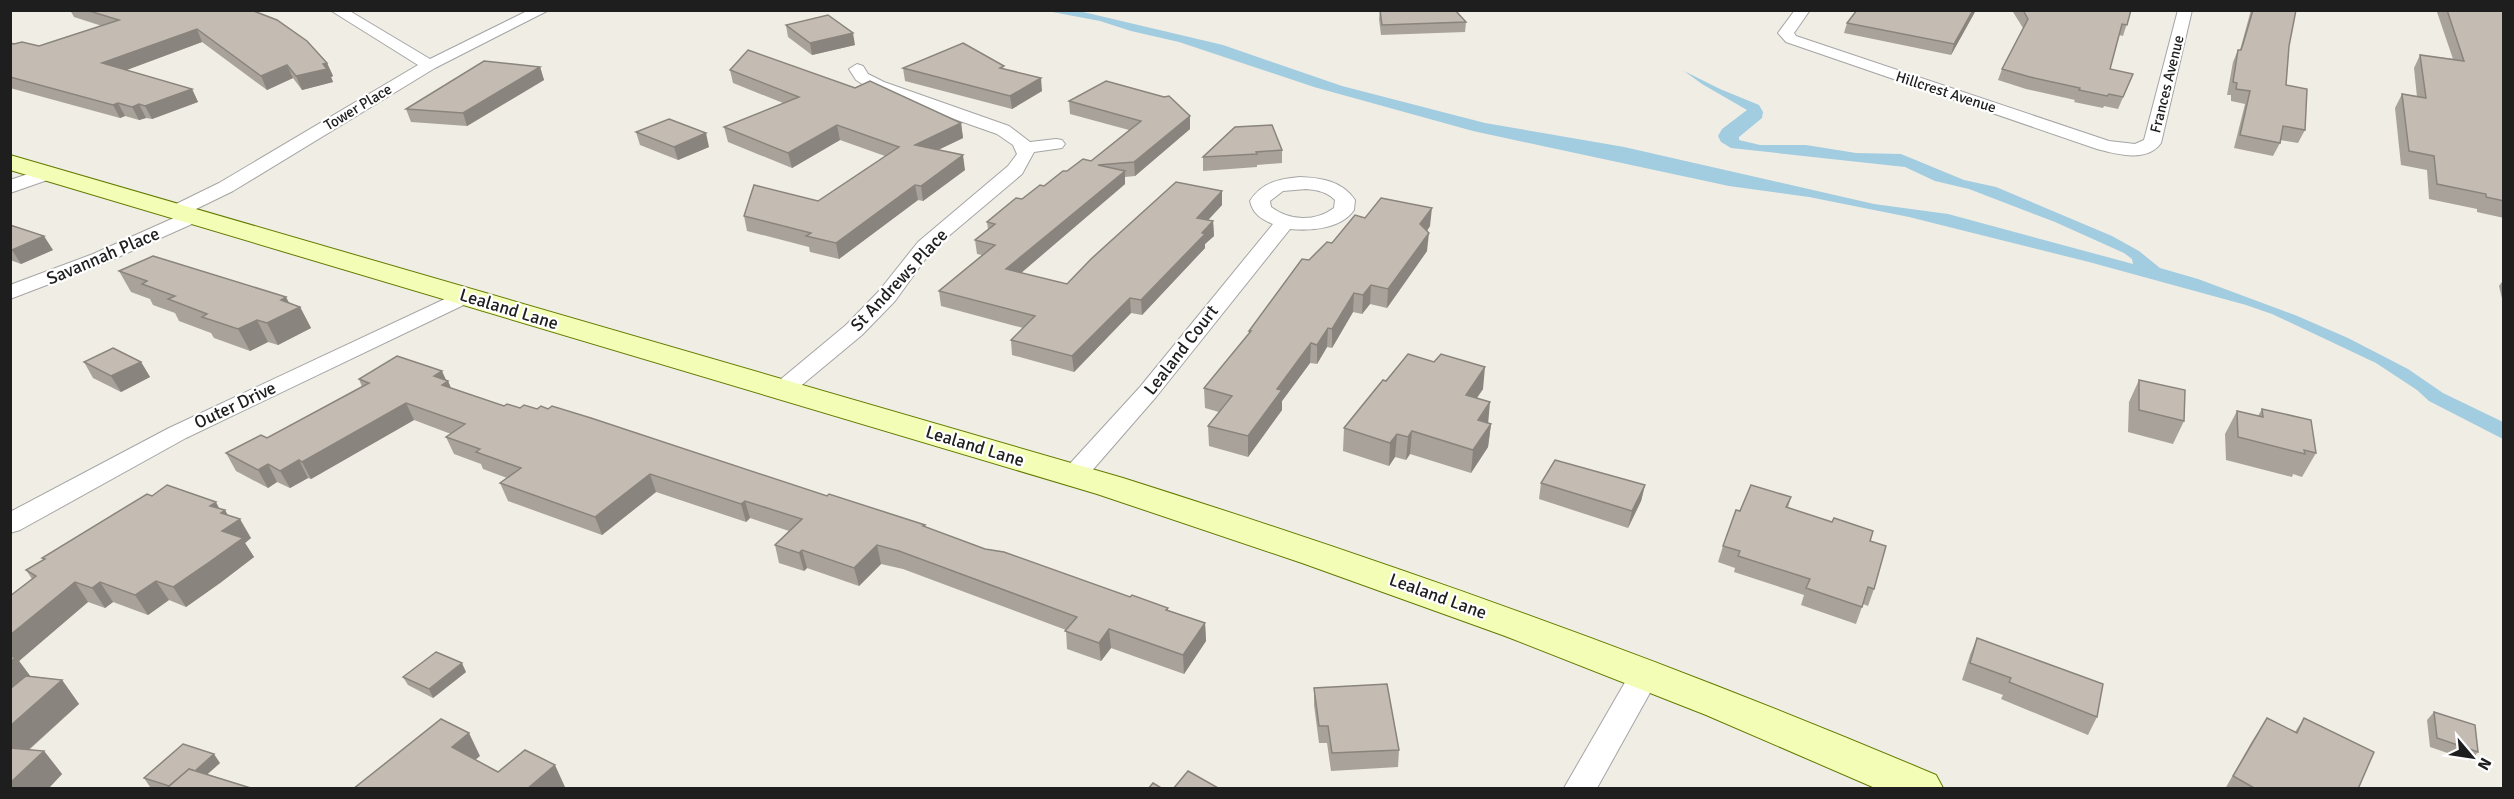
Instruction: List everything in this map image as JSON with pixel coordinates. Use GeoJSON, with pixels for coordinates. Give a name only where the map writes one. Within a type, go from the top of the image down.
{"type":"FeatureCollection","features":[{"type":"Feature","properties":{"kind":"street"},"geometry":{"type":"LineString","coordinates":[[337,10],[429,65]]}},
{"type":"Feature","properties":{"kind":"street","name":"Tower Place"},"geometry":{"type":"LineString","coordinates":[[186,214],[226,187],[429,65],[542,10]]}},
{"type":"Feature","properties":{"kind":"street","name":"Hillcrest Avenue"},"geometry":{"type":"LineString","coordinates":[[1803,10],[1787,29],[1786,33],[1789,38],[2103,145]]}},
{"type":"Feature","properties":{"kind":"street","name":"Frances Avenue"},"geometry":{"type":"LineString","coordinates":[[2103,145],[2136,149],[2144,148],[2152,143],[2185,10]]}},
{"type":"Feature","properties":{"kind":"street"},"geometry":{"type":"LineString","coordinates":[[857,69],[862,76],[878,86],[1003,130],[1021,142],[1025,148],[1056,144]]}},
{"type":"Feature","properties":{"kind":"street","name":"St Andrews Place"},"geometry":{"type":"LineString","coordinates":[[783,389],[871,314],[902,278],[925,246],[1015,170],[1025,159],[1025,148]]}},
{"type":"Feature","properties":{"kind":"street","name":"Lealand Lane"},"geometry":{"type":"LineString","coordinates":[[10,162],[1194,512],[1534,630],[1646,673],[1920,789]]}},
{"type":"Feature","properties":{"kind":"street"},"geometry":{"type":"LineString","coordinates":[[10,187],[49,173]]}},
{"type":"Feature","properties":{"kind":"street","name":"Savannah Place"},"geometry":{"type":"LineString","coordinates":[[10,293],[100,258],[186,214]]}},
{"type":"Feature","properties":{"kind":"street","name":"Lealand Court"},"geometry":{"type":"LineString","coordinates":[[1074,475],[1148,392],[1286,222]]}},
{"type":"Feature","properties":{"kind":"street","name":"Outer Drive"},"geometry":{"type":"LineString","coordinates":[[10,524],[64,492],[161,441],[465,296]]}},
{"type":"Feature","properties":{"kind":"street"},"geometry":{"type":"LineString","coordinates":[[1580,789],[1646,673]]}},
{"type":"Feature","properties":{"kind":"water"},"geometry":{"type":"Polygon","coordinates":[[[1047,11],[1079,11],[1223,45],[1342,86],[1485,123],[1624,147],[1874,204],[1948,214],[2133,264],[2132,259],[2124,253],[2055,222],[1969,189],[1935,181],[1905,167],[1731,148],[1721,142],[1718,136],[1722,129],[1747,110],[1684,71],[1759,105],[1763,112],[1762,118],[1739,137],[1739,140],[1760,145],[1806,145],[1856,153],[1901,154],[1964,180],[1996,187],[2112,236],[2139,251],[2160,268],[2198,279],[2295,315],[2348,338],[2408,369],[2443,393],[2503,422],[2503,439],[2429,401],[2417,390],[2376,363],[2272,314],[2246,305],[2089,262],[1909,217],[1809,197],[1729,186],[1473,131],[1314,87],[1179,42],[1100,21],[1047,11]]]}},
{"type":"Feature","properties":{"kind":"building"},"geometry":{"type":"Polygon","coordinates":[[[86,10],[251,10],[277,20],[307,41],[327,63],[323,64],[327,69],[296,76],[287,65],[261,76],[197,29],[102,63],[192,89],[145,106],[139,104],[132,107],[118,103],[113,105],[10,77],[10,43],[22,42],[39,46],[119,20],[86,10]]]}},
{"type":"Feature","properties":{"kind":"building"},"geometry":{"type":"Polygon","coordinates":[[[1380,10],[1455,10],[1466,22],[1382,25],[1380,10]]]}},
{"type":"Feature","properties":{"kind":"building"},"geometry":{"type":"Polygon","coordinates":[[[1857,10],[1973,10],[1954,44],[1847,23],[1857,10]]]}},
{"type":"Feature","properties":{"kind":"building"},"geometry":{"type":"Polygon","coordinates":[[[2023,10],[2131,10],[2127,25],[2122,24],[2110,69],[2133,74],[2123,97],[2079,90],[2080,88],[2002,69],[2028,19],[2023,10]]]}},
{"type":"Feature","properties":{"kind":"building"},"geometry":{"type":"Polygon","coordinates":[[[2253,10],[2296,10],[2289,46],[2286,85],[2307,89],[2305,130],[2283,126],[2280,143],[2240,135],[2250,91],[2236,89],[2237,83],[2233,82],[2238,50],[2241,50],[2253,10]]]}},
{"type":"Feature","properties":{"kind":"building"},"geometry":{"type":"Polygon","coordinates":[[[2447,10],[2504,10],[2504,201],[2486,197],[2486,194],[2437,184],[2434,156],[2409,151],[2402,94],[2426,98],[2420,55],[2464,61],[2447,10]]]}},
{"type":"Feature","properties":{"kind":"building"},"geometry":{"type":"Polygon","coordinates":[[[828,15],[853,33],[810,43],[786,25],[828,15]]]}},
{"type":"Feature","properties":{"kind":"building"},"geometry":{"type":"Polygon","coordinates":[[[963,43],[1004,66],[1000,68],[1041,78],[1010,96],[903,68],[963,43]]]}},
{"type":"Feature","properties":{"kind":"building"},"geometry":{"type":"Polygon","coordinates":[[[748,50],[855,88],[870,81],[961,123],[915,145],[963,155],[921,186],[915,185],[836,243],[806,236],[811,233],[744,216],[754,185],[818,201],[899,147],[837,125],[788,153],[724,127],[799,97],[730,70],[748,50]]]}},
{"type":"Feature","properties":{"kind":"building"},"geometry":{"type":"Polygon","coordinates":[[[484,61],[540,67],[463,113],[406,109],[484,61]]]}},
{"type":"Feature","properties":{"kind":"building"},"geometry":{"type":"Polygon","coordinates":[[[1106,81],[1164,97],[1169,96],[1190,116],[1134,162],[1098,165],[1125,171],[1006,269],[1067,284],[1091,259],[1176,182],[1222,191],[1197,218],[1213,221],[1202,233],[1205,234],[1141,300],[1130,298],[1072,356],[1011,340],[1035,316],[939,291],[995,245],[975,240],[995,224],[987,222],[1016,198],[1022,199],[1040,185],[1044,186],[1083,159],[1091,161],[1141,121],[1069,101],[1106,81]]]}},
{"type":"Feature","properties":{"kind":"building"},"geometry":{"type":"Polygon","coordinates":[[[669,119],[706,133],[674,147],[636,132],[669,119]]]}},
{"type":"Feature","properties":{"kind":"building"},"geometry":{"type":"Polygon","coordinates":[[[1272,125],[1282,150],[1203,157],[1235,127],[1272,125]]]}},
{"type":"Feature","properties":{"kind":"building"},"geometry":{"type":"Polygon","coordinates":[[[1381,198],[1432,208],[1420,224],[1429,233],[1388,289],[1371,285],[1363,295],[1354,293],[1332,329],[1328,328],[1317,345],[1311,343],[1277,389],[1282,390],[1248,436],[1208,426],[1232,396],[1204,388],[1251,331],[1249,331],[1302,259],[1309,260],[1327,242],[1332,243],[1355,215],[1365,218],[1381,198]]]}},
{"type":"Feature","properties":{"kind":"building"},"geometry":{"type":"Polygon","coordinates":[[[10,225],[44,236],[12,250],[10,249],[10,225]]]}},
{"type":"Feature","properties":{"kind":"building"},"geometry":{"type":"Polygon","coordinates":[[[153,256],[286,297],[281,300],[300,307],[267,323],[257,320],[238,329],[202,317],[207,314],[168,299],[175,296],[142,284],[147,281],[119,271],[153,256]]]}},
{"type":"Feature","properties":{"kind":"building"},"geometry":{"type":"Polygon","coordinates":[[[113,348],[141,362],[111,376],[84,362],[113,348]]]}},
{"type":"Feature","properties":{"kind":"building"},"geometry":{"type":"Polygon","coordinates":[[[1408,354],[1434,362],[1441,354],[1485,367],[1466,395],[1490,402],[1478,420],[1491,424],[1473,450],[1412,431],[1408,437],[1397,434],[1390,443],[1344,428],[1383,380],[1386,381],[1408,354]]]}},
{"type":"Feature","properties":{"kind":"building"},"geometry":{"type":"Polygon","coordinates":[[[397,356],[442,371],[434,376],[448,381],[442,385],[504,406],[507,404],[520,408],[524,405],[537,409],[541,406],[548,409],[552,406],[591,418],[827,496],[829,494],[925,525],[923,526],[985,549],[1004,552],[1130,597],[1132,595],[1168,608],[1166,610],[1205,623],[1183,655],[1109,629],[1099,643],[1065,631],[1077,617],[899,551],[877,545],[854,568],[802,550],[799,553],[775,545],[802,519],[745,501],[741,504],[650,474],[595,517],[500,483],[521,468],[476,452],[480,449],[446,437],[465,424],[406,403],[302,462],[299,460],[280,471],[268,464],[258,470],[226,453],[261,435],[267,438],[369,383],[359,379],[397,356]]]}},
{"type":"Feature","properties":{"kind":"building"},"geometry":{"type":"Polygon","coordinates":[[[2139,380],[2185,390],[2184,421],[2139,410],[2139,380]]]}},
{"type":"Feature","properties":{"kind":"building"},"geometry":{"type":"Polygon","coordinates":[[[2262,409],[2311,420],[2316,453],[2304,450],[2305,454],[2238,437],[2237,411],[2263,417],[2262,409]]]}},
{"type":"Feature","properties":{"kind":"building"},"geometry":{"type":"Polygon","coordinates":[[[1555,460],[1645,485],[1632,511],[1541,483],[1555,460]]]}},
{"type":"Feature","properties":{"kind":"building"},"geometry":{"type":"Polygon","coordinates":[[[167,485],[216,502],[210,506],[225,510],[221,513],[240,519],[222,531],[243,538],[173,587],[156,581],[135,595],[100,582],[92,588],[75,582],[10,635],[10,596],[36,576],[26,570],[147,494],[152,496],[167,485]]]}},
{"type":"Feature","properties":{"kind":"building"},"geometry":{"type":"Polygon","coordinates":[[[1751,485],[1791,497],[1786,507],[1832,522],[1834,518],[1873,531],[1870,541],[1886,546],[1874,589],[1868,587],[1862,607],[1806,588],[1810,579],[1738,556],[1740,551],[1723,546],[1736,510],[1740,511],[1751,485]]]}},
{"type":"Feature","properties":{"kind":"building"},"geometry":{"type":"Polygon","coordinates":[[[1977,638],[2103,684],[2097,717],[2009,682],[2011,678],[1970,663],[1977,638]]]}},
{"type":"Feature","properties":{"kind":"building"},"geometry":{"type":"Polygon","coordinates":[[[436,652],[462,663],[429,689],[403,677],[436,652]]]}},
{"type":"Feature","properties":{"kind":"building"},"geometry":{"type":"Polygon","coordinates":[[[26,676],[62,680],[10,726],[10,689],[26,676]]]}},
{"type":"Feature","properties":{"kind":"building"},"geometry":{"type":"Polygon","coordinates":[[[1387,684],[1399,750],[1332,753],[1328,726],[1319,726],[1314,688],[1387,684]]]}},
{"type":"Feature","properties":{"kind":"building"},"geometry":{"type":"Polygon","coordinates":[[[2434,712],[2475,725],[2478,752],[2437,738],[2434,712]]]}},
{"type":"Feature","properties":{"kind":"building"},"geometry":{"type":"Polygon","coordinates":[[[2267,718],[2297,733],[2304,718],[2374,752],[2358,789],[2256,789],[2233,776],[2267,718]]]}},
{"type":"Feature","properties":{"kind":"building"},"geometry":{"type":"Polygon","coordinates":[[[441,719],[469,733],[452,747],[498,772],[525,750],[555,765],[527,789],[353,789],[441,719]]]}},
{"type":"Feature","properties":{"kind":"building"},"geometry":{"type":"Polygon","coordinates":[[[183,744],[214,754],[195,771],[189,769],[169,786],[144,778],[183,744]]]}},
{"type":"Feature","properties":{"kind":"building"},"geometry":{"type":"Polygon","coordinates":[[[10,748],[44,751],[10,783],[10,748]]]}},
{"type":"Feature","properties":{"kind":"building"},"geometry":{"type":"Polygon","coordinates":[[[189,769],[254,789],[166,789],[189,769]]]}},
{"type":"Feature","properties":{"kind":"building"},"geometry":{"type":"Polygon","coordinates":[[[1188,771],[1220,789],[1173,789],[1188,771]]]}},
{"type":"Feature","properties":{"kind":"building"},"geometry":{"type":"Polygon","coordinates":[[[1153,783],[1163,789],[1148,789],[1153,783]]]}}]}
